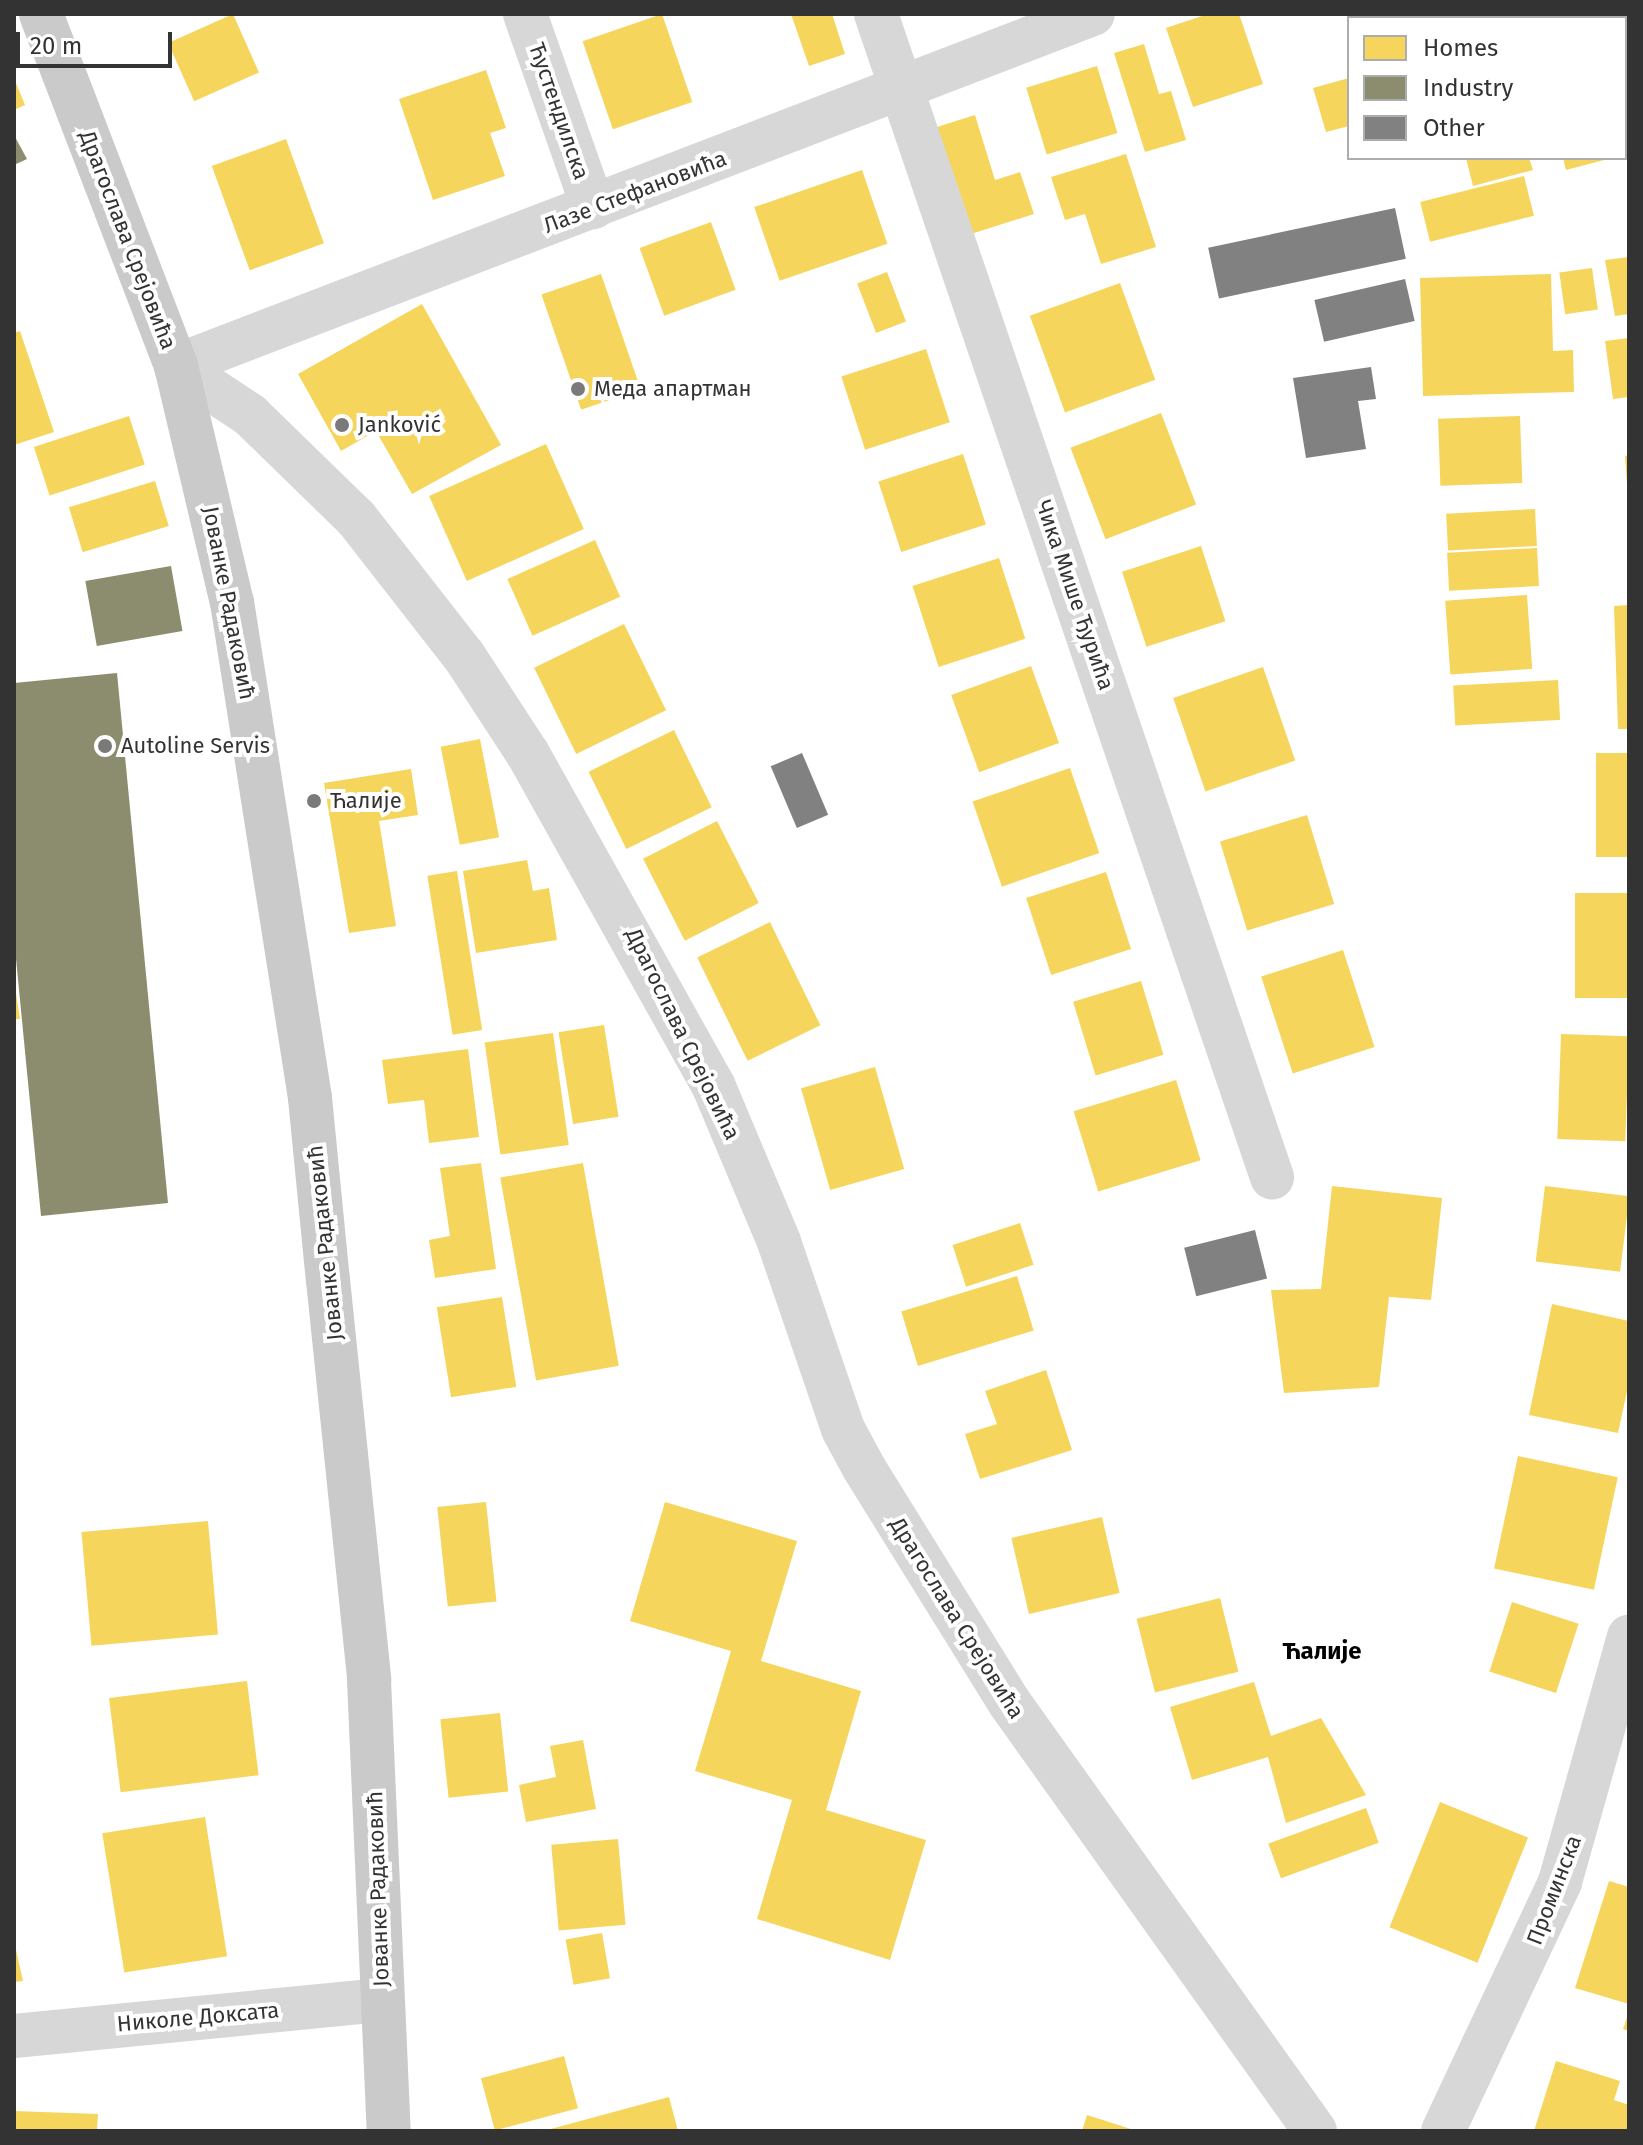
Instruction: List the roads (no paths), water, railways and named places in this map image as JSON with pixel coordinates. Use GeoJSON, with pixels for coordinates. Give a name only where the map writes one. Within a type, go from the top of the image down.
{"type":"FeatureCollection","features":[{"type":"Feature","properties":{"kind":"main road","name":"Драгослава Срејовића"},"geometry":{"type":"LineString","coordinates":[[41,14],[176,366]]}},
{"type":"Feature","properties":{"kind":"main road","name":"Јованке Радаковић"},"geometry":{"type":"LineString","coordinates":[[176,366],[232,602],[310,1098],[369,1680],[389,2131]]}},
{"type":"Feature","properties":{"kind":"street","name":"Ћустендилска"},"geometry":{"type":"LineString","coordinates":[[525,14],[593,207]]}},
{"type":"Feature","properties":{"kind":"street","name":"Чика Мише Ђурића"},"geometry":{"type":"LineString","coordinates":[[876,14],[1272,1177]]}},
{"type":"Feature","properties":{"kind":"street","name":"Лазе Стефановића"},"geometry":{"type":"LineString","coordinates":[[176,366],[903,91],[1093,14]]}},
{"type":"Feature","properties":{"kind":"street","name":"Драгослава Срејовића"},"geometry":{"type":"LineString","coordinates":[[176,366],[250,415],[356,518],[464,656],[528,754],[714,1087],[779,1242],[843,1429],[864,1468],[1009,1702],[1315,2131]]}},
{"type":"Feature","properties":{"kind":"street","name":"Проминска"},"geometry":{"type":"LineString","coordinates":[[1443,2131],[1560,1882],[1629,1636]]}},
{"type":"Feature","properties":{"kind":"street","name":"Николе Доксата"},"geometry":{"type":"LineString","coordinates":[[14,2036],[382,2000]]}},
{"type":"Feature","properties":{"kind":"place","name":"Меда апартман"},"geometry":{"type":"Point","coordinates":[578,389]}},
{"type":"Feature","properties":{"kind":"place","name":"Janković"},"geometry":{"type":"Point","coordinates":[342,425]}},
{"type":"Feature","properties":{"kind":"place","name":"Autoline Servis"},"geometry":{"type":"Point","coordinates":[105,746]}},
{"type":"Feature","properties":{"kind":"place","name":"Ћалије"},"geometry":{"type":"Point","coordinates":[314,801]}},
{"type":"Feature","properties":{"kind":"district","name":"Ћалије"},"geometry":{"type":"Point","coordinates":[1322,1652]}}]}
